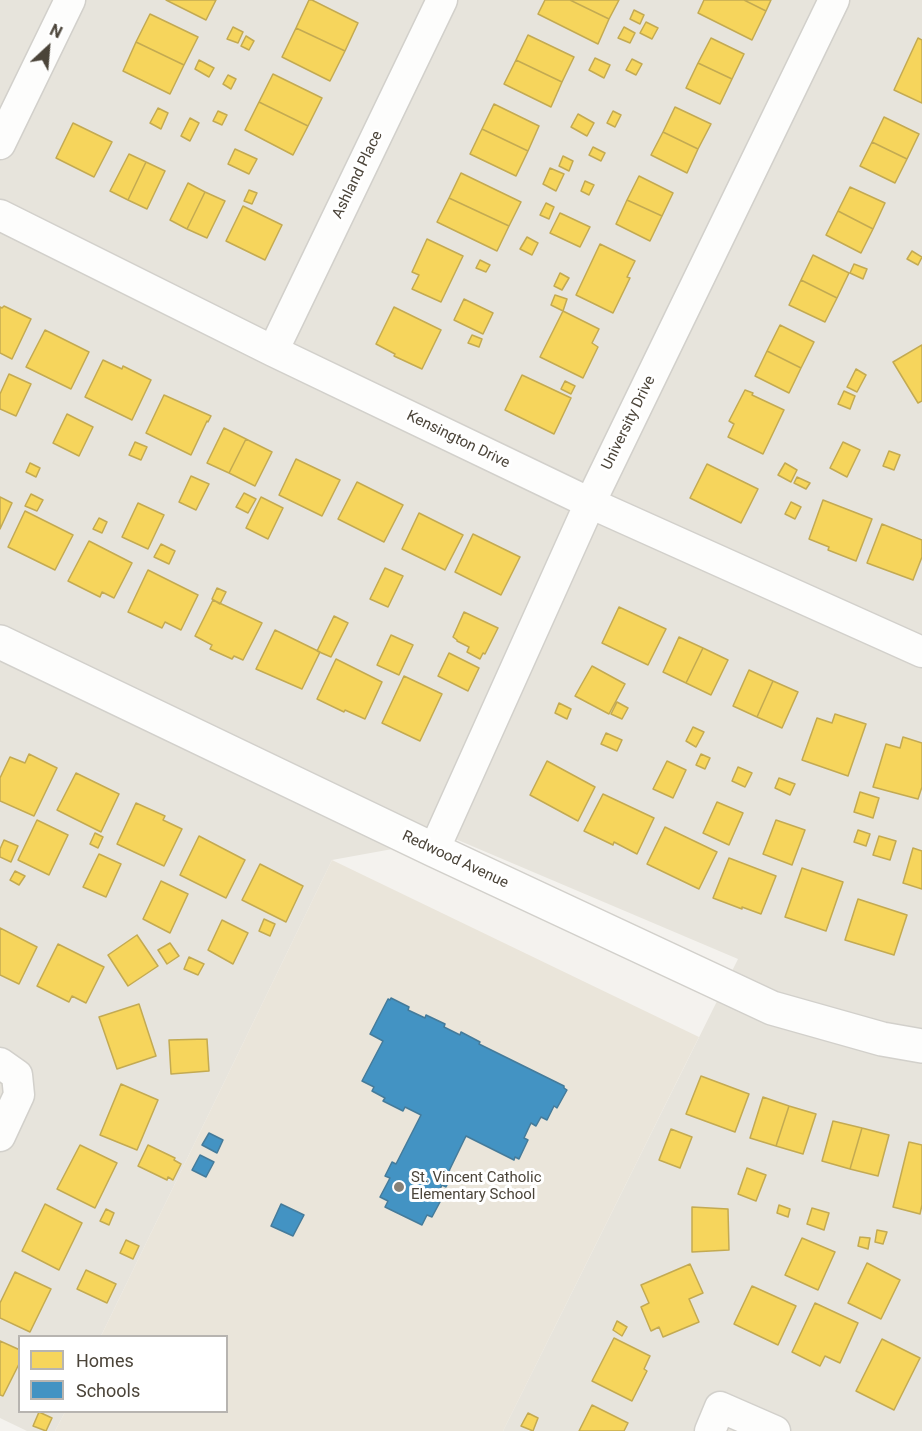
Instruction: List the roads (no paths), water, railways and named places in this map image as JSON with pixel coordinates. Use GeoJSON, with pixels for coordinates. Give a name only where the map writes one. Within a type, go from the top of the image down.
{"type":"FeatureCollection","features":[{"type":"Feature","properties":{"kind":"street"},"geometry":{"type":"LineString","coordinates":[[0,144],[70,0]]}},
{"type":"Feature","properties":{"kind":"street","name":"Ashland Place"},"geometry":{"type":"LineString","coordinates":[[273,351],[442,0]]}},
{"type":"Feature","properties":{"kind":"street","name":"University Drive"},"geometry":{"type":"LineString","coordinates":[[434,850],[590,503],[834,0]]}},
{"type":"Feature","properties":{"kind":"street","name":"Kensington Drive"},"geometry":{"type":"LineString","coordinates":[[0,215],[273,351],[590,503],[922,652]]}},
{"type":"Feature","properties":{"kind":"street","name":"Redwood Avenue"},"geometry":{"type":"LineString","coordinates":[[0,642],[434,850],[772,1008],[882,1039],[922,1046]]}},
{"type":"Feature","properties":{"kind":"street"},"geometry":{"type":"LineString","coordinates":[[0,1063],[16,1075],[19,1095],[0,1136]]}},
{"type":"Feature","properties":{"kind":"street"},"geometry":{"type":"LineString","coordinates":[[710,1431],[720,1407],[775,1431]]}},
{"type":"Feature","properties":{"kind":"place","name":"St. Vincent Catholic Elementary School"},"geometry":{"type":"Point","coordinates":[399,1187]}}]}
